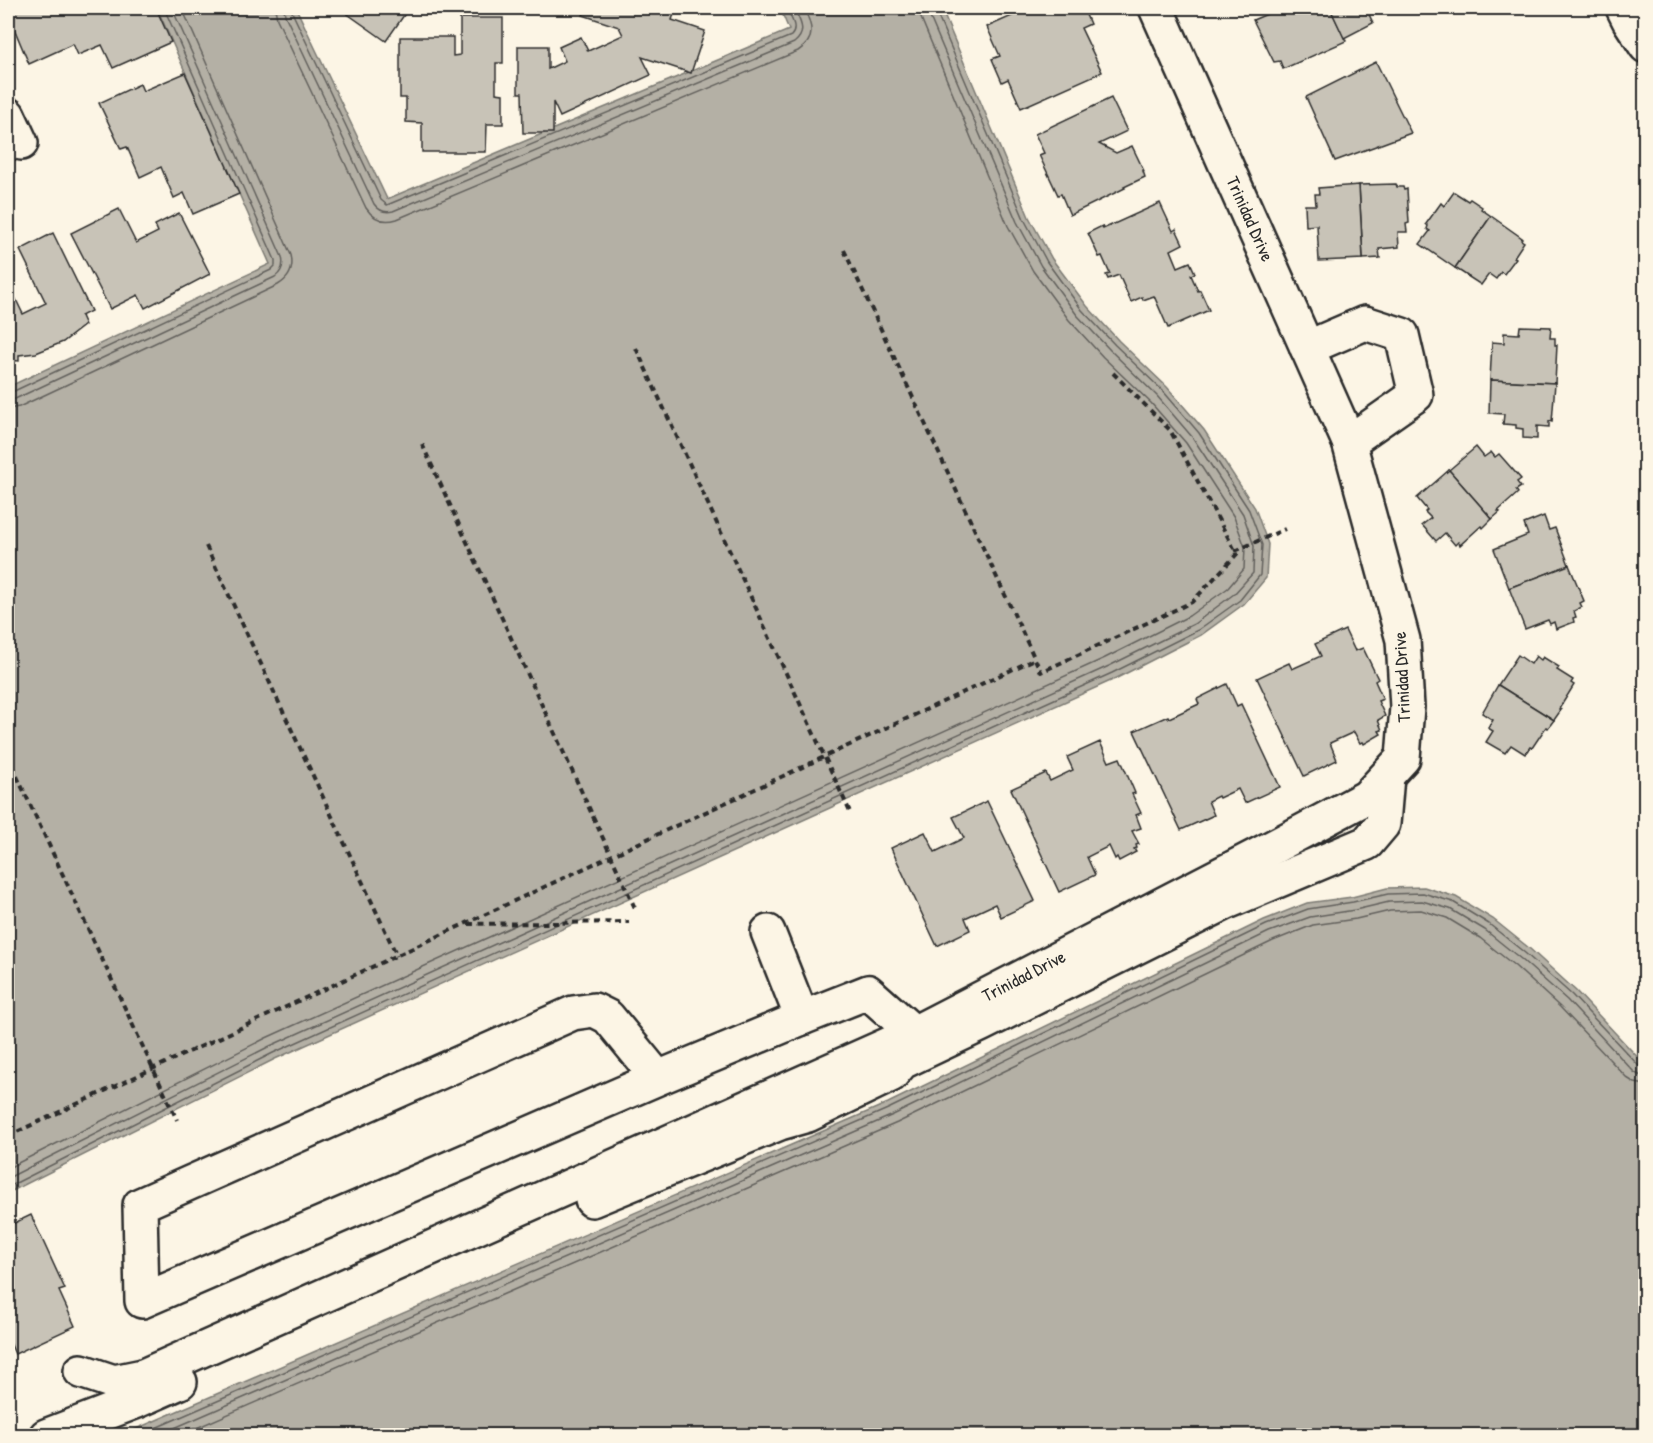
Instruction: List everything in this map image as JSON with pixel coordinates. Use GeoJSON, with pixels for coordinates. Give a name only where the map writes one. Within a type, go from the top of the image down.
{"type":"FeatureCollection","features":[{"type":"Feature","properties":{"kind":"street","name":"Trinidad Drive"},"geometry":{"type":"LineString","coordinates":[[81,1371],[114,1382],[143,1376],[914,1033],[1262,854],[1367,797],[1403,758],[1407,707],[1403,640],[1349,442],[1156,8]]}},
{"type":"Feature","properties":{"kind":"street"},"geometry":{"type":"LineString","coordinates":[[1623,8],[1633,28],[1646,46]]}},
{"type":"Feature","properties":{"kind":"street"},"geometry":{"type":"LineString","coordinates":[[1307,348],[1365,323],[1402,335],[1416,396],[1349,442]]}},
{"type":"Feature","properties":{"kind":"street"},"geometry":{"type":"LineString","coordinates":[[46,1436],[137,1401],[396,1284],[609,1193],[780,1123],[808,1115],[891,1076],[902,1062],[1227,902],[1367,843],[1383,824],[1387,777]]}},
{"type":"Feature","properties":{"kind":"street"},"geometry":{"type":"LineString","coordinates":[[768,932],[802,1018]]}},
{"type":"Feature","properties":{"kind":"street"},"geometry":{"type":"LineString","coordinates":[[658,1078],[608,1017],[594,1010],[573,1013],[140,1205],[142,1301],[658,1078],[868,992],[914,1033]]}},
{"type":"Feature","properties":{"kind":"path"},"geometry":{"type":"LineString","coordinates":[[844,250],[1041,672],[1192,602],[1237,554],[1170,430],[1113,373]]}},
{"type":"Feature","properties":{"kind":"path"},"geometry":{"type":"LineString","coordinates":[[636,348],[850,812]]}},
{"type":"Feature","properties":{"kind":"path"},"geometry":{"type":"LineString","coordinates":[[422,444],[635,908]]}},
{"type":"Feature","properties":{"kind":"path"},"geometry":{"type":"LineString","coordinates":[[1235,551],[1285,529]]}},
{"type":"Feature","properties":{"kind":"path"},"geometry":{"type":"LineString","coordinates":[[206,546],[397,956]]}},
{"type":"Feature","properties":{"kind":"path"},"geometry":{"type":"LineString","coordinates":[[8,1136],[1035,659]]}},
{"type":"Feature","properties":{"kind":"path"},"geometry":{"type":"LineString","coordinates":[[8,756],[177,1120]]}},
{"type":"Feature","properties":{"kind":"path"},"geometry":{"type":"LineString","coordinates":[[466,924],[629,922]]}},
{"type":"Feature","properties":{"kind":"water"},"geometry":{"type":"Polygon","coordinates":[[[157,8],[296,8],[387,199],[789,30],[780,8],[941,8],[1029,217],[1052,259],[1087,306],[1119,341],[1167,387],[1204,430],[1255,508],[1268,544],[1266,578],[1244,604],[1201,635],[1115,679],[275,1059],[8,1193],[8,387],[270,264],[157,8]]]}},
{"type":"Feature","properties":{"kind":"water"},"geometry":{"type":"Polygon","coordinates":[[[1424,887],[1456,897],[1493,919],[1576,991],[1645,1065],[1645,1435],[122,1435],[888,1103],[1264,920],[1307,903],[1352,897],[1387,888],[1424,887]]]}},
{"type":"Feature","properties":{"kind":"building"},"geometry":{"type":"Polygon","coordinates":[[[14,8],[156,8],[171,42],[113,68],[102,45],[78,55],[73,44],[29,64],[8,14],[8,10],[14,8]]]}},
{"type":"Feature","properties":{"kind":"building"},"geometry":{"type":"Polygon","coordinates":[[[343,8],[409,8],[386,41],[342,10],[343,8]]]}},
{"type":"Feature","properties":{"kind":"building"},"geometry":{"type":"Polygon","coordinates":[[[581,8],[676,8],[672,20],[705,31],[691,73],[642,57],[651,75],[560,117],[553,102],[553,133],[523,133],[522,93],[518,93],[518,46],[548,46],[548,69],[565,61],[559,47],[581,37],[588,51],[623,35],[619,27],[583,15],[581,8]]]}},
{"type":"Feature","properties":{"kind":"building"},"geometry":{"type":"Polygon","coordinates":[[[1030,8],[1083,8],[1090,24],[1081,28],[1102,72],[1021,108],[1008,79],[1002,82],[992,59],[1000,56],[987,27],[1030,8]]]}},
{"type":"Feature","properties":{"kind":"building"},"geometry":{"type":"Polygon","coordinates":[[[1281,8],[1330,8],[1346,41],[1283,69],[1280,61],[1274,62],[1253,20],[1281,8]]]}},
{"type":"Feature","properties":{"kind":"building"},"geometry":{"type":"Polygon","coordinates":[[[1330,8],[1366,8],[1373,23],[1344,38],[1330,8]]]}},
{"type":"Feature","properties":{"kind":"building"},"geometry":{"type":"Polygon","coordinates":[[[460,18],[503,18],[503,63],[496,63],[496,93],[503,94],[503,124],[487,124],[486,152],[422,152],[422,123],[406,122],[406,98],[400,98],[400,37],[453,37],[453,56],[460,55],[460,18]]]}},
{"type":"Feature","properties":{"kind":"building"},"geometry":{"type":"Polygon","coordinates":[[[1376,62],[1411,133],[1335,161],[1306,97],[1376,62]]]}},
{"type":"Feature","properties":{"kind":"building"},"geometry":{"type":"Polygon","coordinates":[[[185,73],[239,194],[193,214],[184,193],[174,198],[161,167],[140,177],[127,147],[121,149],[99,103],[140,84],[143,91],[185,73]]]}},
{"type":"Feature","properties":{"kind":"building"},"geometry":{"type":"Polygon","coordinates":[[[1111,98],[1127,131],[1099,144],[1116,153],[1132,146],[1145,177],[1070,215],[1039,155],[1044,153],[1035,134],[1111,98]]]}},
{"type":"Feature","properties":{"kind":"building"},"geometry":{"type":"Polygon","coordinates":[[[1396,184],[1397,187],[1407,189],[1409,223],[1406,224],[1407,232],[1398,232],[1399,247],[1379,249],[1380,258],[1363,259],[1359,185],[1396,184]]]}},
{"type":"Feature","properties":{"kind":"building"},"geometry":{"type":"Polygon","coordinates":[[[1359,185],[1363,259],[1319,261],[1317,225],[1306,226],[1305,205],[1316,205],[1315,194],[1319,194],[1318,188],[1359,185]]]}},
{"type":"Feature","properties":{"kind":"building"},"geometry":{"type":"Polygon","coordinates":[[[1454,192],[1468,201],[1470,199],[1491,216],[1455,268],[1420,244],[1430,231],[1426,224],[1441,203],[1444,206],[1454,192]]]}},
{"type":"Feature","properties":{"kind":"building"},"geometry":{"type":"Polygon","coordinates":[[[1160,203],[1173,231],[1176,229],[1183,244],[1171,250],[1178,267],[1190,262],[1195,273],[1191,275],[1209,310],[1168,328],[1154,296],[1143,300],[1142,297],[1131,302],[1119,275],[1108,279],[1106,275],[1110,274],[1088,233],[1102,226],[1103,229],[1160,203]]]}},
{"type":"Feature","properties":{"kind":"building"},"geometry":{"type":"Polygon","coordinates":[[[119,209],[136,243],[158,232],[155,225],[179,213],[210,274],[145,308],[138,295],[110,309],[71,233],[119,209]]]}},
{"type":"Feature","properties":{"kind":"building"},"geometry":{"type":"Polygon","coordinates":[[[1491,216],[1522,238],[1524,242],[1504,274],[1501,272],[1496,279],[1489,274],[1481,285],[1455,268],[1491,216]]]}},
{"type":"Feature","properties":{"kind":"building"},"geometry":{"type":"Polygon","coordinates":[[[53,233],[91,311],[81,316],[85,325],[63,342],[36,353],[19,355],[19,361],[8,360],[8,283],[23,314],[46,303],[20,250],[53,233]]]}},
{"type":"Feature","properties":{"kind":"building"},"geometry":{"type":"Polygon","coordinates":[[[1520,326],[1551,327],[1550,338],[1555,338],[1555,345],[1557,345],[1555,383],[1490,380],[1492,342],[1504,343],[1504,333],[1519,334],[1520,326]]]}},
{"type":"Feature","properties":{"kind":"building"},"geometry":{"type":"Polygon","coordinates":[[[1490,380],[1555,383],[1552,422],[1549,421],[1549,427],[1537,426],[1537,439],[1523,438],[1523,429],[1516,428],[1516,425],[1503,424],[1504,414],[1489,413],[1490,380]]]}},
{"type":"Feature","properties":{"kind":"building"},"geometry":{"type":"Polygon","coordinates":[[[1476,447],[1484,457],[1491,452],[1495,457],[1499,454],[1521,479],[1517,482],[1521,487],[1516,490],[1518,493],[1492,519],[1449,470],[1476,447]]]}},
{"type":"Feature","properties":{"kind":"building"},"geometry":{"type":"Polygon","coordinates":[[[1449,470],[1492,519],[1460,545],[1458,542],[1455,545],[1445,533],[1436,541],[1422,525],[1431,518],[1417,498],[1449,470]]]}},
{"type":"Feature","properties":{"kind":"building"},"geometry":{"type":"Polygon","coordinates":[[[1544,516],[1549,530],[1555,528],[1569,565],[1509,588],[1494,549],[1528,535],[1524,524],[1544,516]]]}},
{"type":"Feature","properties":{"kind":"building"},"geometry":{"type":"Polygon","coordinates":[[[1569,565],[1584,601],[1580,603],[1582,607],[1574,611],[1576,617],[1573,618],[1574,622],[1556,629],[1554,622],[1550,624],[1548,620],[1525,629],[1509,588],[1569,565]]]}},
{"type":"Feature","properties":{"kind":"building"},"geometry":{"type":"Polygon","coordinates":[[[1345,630],[1355,651],[1363,648],[1378,679],[1375,681],[1383,699],[1378,701],[1385,716],[1378,720],[1382,730],[1379,731],[1381,734],[1364,744],[1360,743],[1354,732],[1330,743],[1337,760],[1304,776],[1257,678],[1289,663],[1292,669],[1321,656],[1315,644],[1345,630]]]}},
{"type":"Feature","properties":{"kind":"building"},"geometry":{"type":"Polygon","coordinates":[[[1518,655],[1531,664],[1536,656],[1541,660],[1543,657],[1573,680],[1571,683],[1574,685],[1554,720],[1498,685],[1518,655]]]}},
{"type":"Feature","properties":{"kind":"building"},"geometry":{"type":"Polygon","coordinates":[[[1227,684],[1237,706],[1241,704],[1280,787],[1245,803],[1238,789],[1219,798],[1218,796],[1208,801],[1214,815],[1181,830],[1134,731],[1199,704],[1197,699],[1227,684]]]}},
{"type":"Feature","properties":{"kind":"building"},"geometry":{"type":"Polygon","coordinates":[[[1498,685],[1554,720],[1525,754],[1511,745],[1505,753],[1486,742],[1493,731],[1488,728],[1493,720],[1482,713],[1498,685]]]}},
{"type":"Feature","properties":{"kind":"building"},"geometry":{"type":"Polygon","coordinates":[[[1100,742],[1109,762],[1120,758],[1135,793],[1132,794],[1141,813],[1136,815],[1141,828],[1132,831],[1139,844],[1134,849],[1136,852],[1119,861],[1117,857],[1115,859],[1109,846],[1087,857],[1095,875],[1059,892],[1011,789],[1046,773],[1050,781],[1073,770],[1067,757],[1100,742]]]}},
{"type":"Feature","properties":{"kind":"building"},"geometry":{"type":"Polygon","coordinates":[[[987,801],[1035,901],[1001,917],[995,904],[965,918],[970,930],[937,946],[891,848],[925,832],[935,852],[964,838],[953,817],[987,801]]]}},
{"type":"Feature","properties":{"kind":"building"},"geometry":{"type":"Polygon","coordinates":[[[31,1215],[65,1289],[59,1291],[75,1326],[15,1354],[8,1338],[8,1226],[31,1215]]]}}]}
